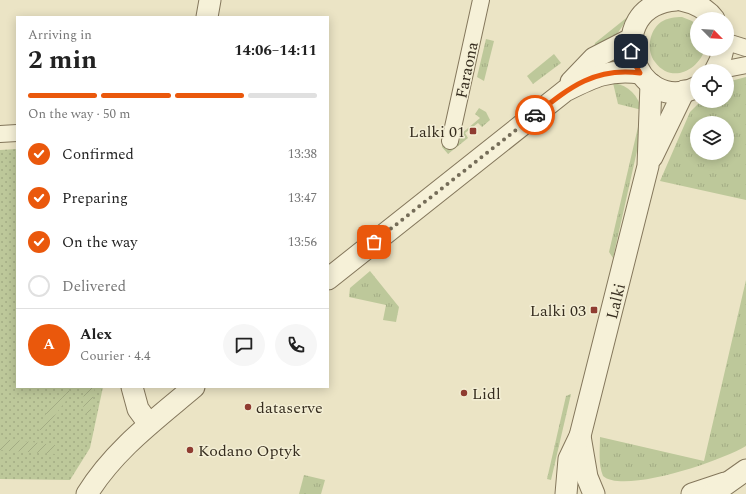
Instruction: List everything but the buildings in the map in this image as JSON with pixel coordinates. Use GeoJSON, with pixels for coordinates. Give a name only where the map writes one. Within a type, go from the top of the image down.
{"type":"FeatureCollection","features":[{"type":"Feature","properties":{"kind":"street"},"geometry":{"type":"LineString","coordinates":[[206,16],[210,0]]}},
{"type":"Feature","properties":{"kind":"street","name":"Faraona"},"geometry":{"type":"LineString","coordinates":[[450,141],[481,0]]}},
{"type":"Feature","properties":{"kind":"street"},"geometry":{"type":"LineString","coordinates":[[690,89],[672,92],[661,89],[646,78],[634,63],[631,51],[631,39],[640,18],[657,4],[673,0],[692,2],[708,9]]}},
{"type":"Feature","properties":{"kind":"street"},"geometry":{"type":"LineString","coordinates":[[565,91],[578,74],[594,58],[631,39]]}},
{"type":"Feature","properties":{"kind":"street"},"geometry":{"type":"LineString","coordinates":[[734,44],[746,48]]}},
{"type":"Feature","properties":{"kind":"street"},"geometry":{"type":"LineString","coordinates":[[734,67],[746,65]]}},
{"type":"Feature","properties":{"kind":"street"},"geometry":{"type":"LineString","coordinates":[[329,278],[565,91],[602,73],[626,71],[646,78]]}},
{"type":"Feature","properties":{"kind":"street","name":"Lalki"},"geometry":{"type":"LineString","coordinates":[[646,78],[648,166]]}},
{"type":"Feature","properties":{"kind":"street","name":"Lalki"},"geometry":{"type":"LineString","coordinates":[[566,494],[569,459],[580,436],[648,166],[690,89]]}},
{"type":"Feature","properties":{"kind":"street"},"geometry":{"type":"LineString","coordinates":[[0,134],[16,133]]}},
{"type":"Feature","properties":{"kind":"street"},"geometry":{"type":"LineString","coordinates":[[132,388],[138,409],[149,424]]}},
{"type":"Feature","properties":{"kind":"street"},"geometry":{"type":"LineString","coordinates":[[87,494],[112,459],[149,424],[193,388]]}},
{"type":"Feature","properties":{"kind":"street","name":"Lalki"},"geometry":{"type":"LineString","coordinates":[[580,436],[587,477],[594,494]]}},
{"type":"Feature","properties":{"kind":"street"},"geometry":{"type":"LineString","coordinates":[[692,494],[719,488],[746,470]]}},
{"type":"Feature","properties":{"kind":"green space"},"geometry":{"type":"Polygon","coordinates":[[[630,15],[615,37],[594,49],[595,43],[630,15]]]}},
{"type":"Feature","properties":{"kind":"green space"},"geometry":{"type":"Polygon","coordinates":[[[682,17],[690,20],[690,56],[702,56],[695,64],[690,64],[690,69],[683,72],[676,73],[661,69],[655,62],[650,52],[651,35],[654,30],[661,22],[671,18],[682,17]]]}},
{"type":"Feature","properties":{"kind":"green space"},"geometry":{"type":"Polygon","coordinates":[[[486,39],[494,41],[484,81],[477,77],[486,39]]]}},
{"type":"Feature","properties":{"kind":"green space"},"geometry":{"type":"Polygon","coordinates":[[[554,54],[561,63],[533,84],[527,76],[554,54]]]}},
{"type":"Feature","properties":{"kind":"green space"},"geometry":{"type":"Polygon","coordinates":[[[746,77],[746,200],[660,181],[690,112],[694,108],[734,108],[734,80],[746,77]]]}},
{"type":"Feature","properties":{"kind":"green space"},"geometry":{"type":"Polygon","coordinates":[[[613,83],[624,86],[632,92],[638,100],[642,110],[618,104],[613,83]]]}},
{"type":"Feature","properties":{"kind":"green space"},"geometry":{"type":"Polygon","coordinates":[[[479,108],[486,112],[490,120],[482,127],[478,123],[465,133],[468,138],[448,154],[442,147],[443,140],[459,143],[461,134],[480,118],[475,114],[479,108]]]}},
{"type":"Feature","properties":{"kind":"green space"},"geometry":{"type":"Polygon","coordinates":[[[642,124],[613,258],[609,252],[638,127],[642,124]]]}},
{"type":"Feature","properties":{"kind":"green space"},"geometry":{"type":"Polygon","coordinates":[[[16,149],[16,388],[103,388],[90,448],[70,480],[0,479],[0,150],[16,149]]]}},
{"type":"Feature","properties":{"kind":"green space"},"geometry":{"type":"Polygon","coordinates":[[[370,271],[399,307],[396,322],[383,320],[386,305],[349,297],[350,288],[370,271]]]}},
{"type":"Feature","properties":{"kind":"green space"},"geometry":{"type":"Polygon","coordinates":[[[746,280],[746,446],[715,460],[672,474],[650,479],[614,481],[603,476],[600,462],[600,437],[704,461],[746,280]]]}},
{"type":"Feature","properties":{"kind":"green space"},"geometry":{"type":"Polygon","coordinates":[[[84,388],[95,388],[90,413],[83,414],[84,388]]]}},
{"type":"Feature","properties":{"kind":"green space"},"geometry":{"type":"Polygon","coordinates":[[[66,390],[73,392],[57,412],[44,432],[37,429],[47,412],[66,390]]]}},
{"type":"Feature","properties":{"kind":"green space"},"geometry":{"type":"Polygon","coordinates":[[[571,394],[551,480],[547,479],[566,396],[571,394]]]}},
{"type":"Feature","properties":{"kind":"green space"},"geometry":{"type":"Polygon","coordinates":[[[0,440],[16,440],[55,445],[55,454],[0,450],[0,440]]]}},
{"type":"Feature","properties":{"kind":"green space"},"geometry":{"type":"Polygon","coordinates":[[[304,475],[325,480],[321,494],[299,494],[304,475]]]}},
{"type":"Feature","properties":{"kind":"way so far"},"geometry":{"type":"LineString","coordinates":[[374,242],[535,115]]}},
{"type":"Feature","properties":{"kind":"place","name":"Lalki 01"},"geometry":{"type":"Point","coordinates":[473,131]}},
{"type":"Feature","properties":{"kind":"place","name":"Lalki 03"},"geometry":{"type":"Point","coordinates":[594,310]}},
{"type":"Feature","properties":{"kind":"place","name":"Lidl"},"geometry":{"type":"Point","coordinates":[464,393]}},
{"type":"Feature","properties":{"kind":"place","name":"dataserve"},"geometry":{"type":"Point","coordinates":[248,407]}},
{"type":"Feature","properties":{"kind":"place","name":"Kodano Optyk"},"geometry":{"type":"Point","coordinates":[190,450]}},
{"type":"Feature","properties":{"kind":"route"},"geometry":{"type":"LineString","coordinates":[[535,115],[565,91],[595,75],[608,72],[626,71],[640,73],[634,63],[631,51]]}}]}
